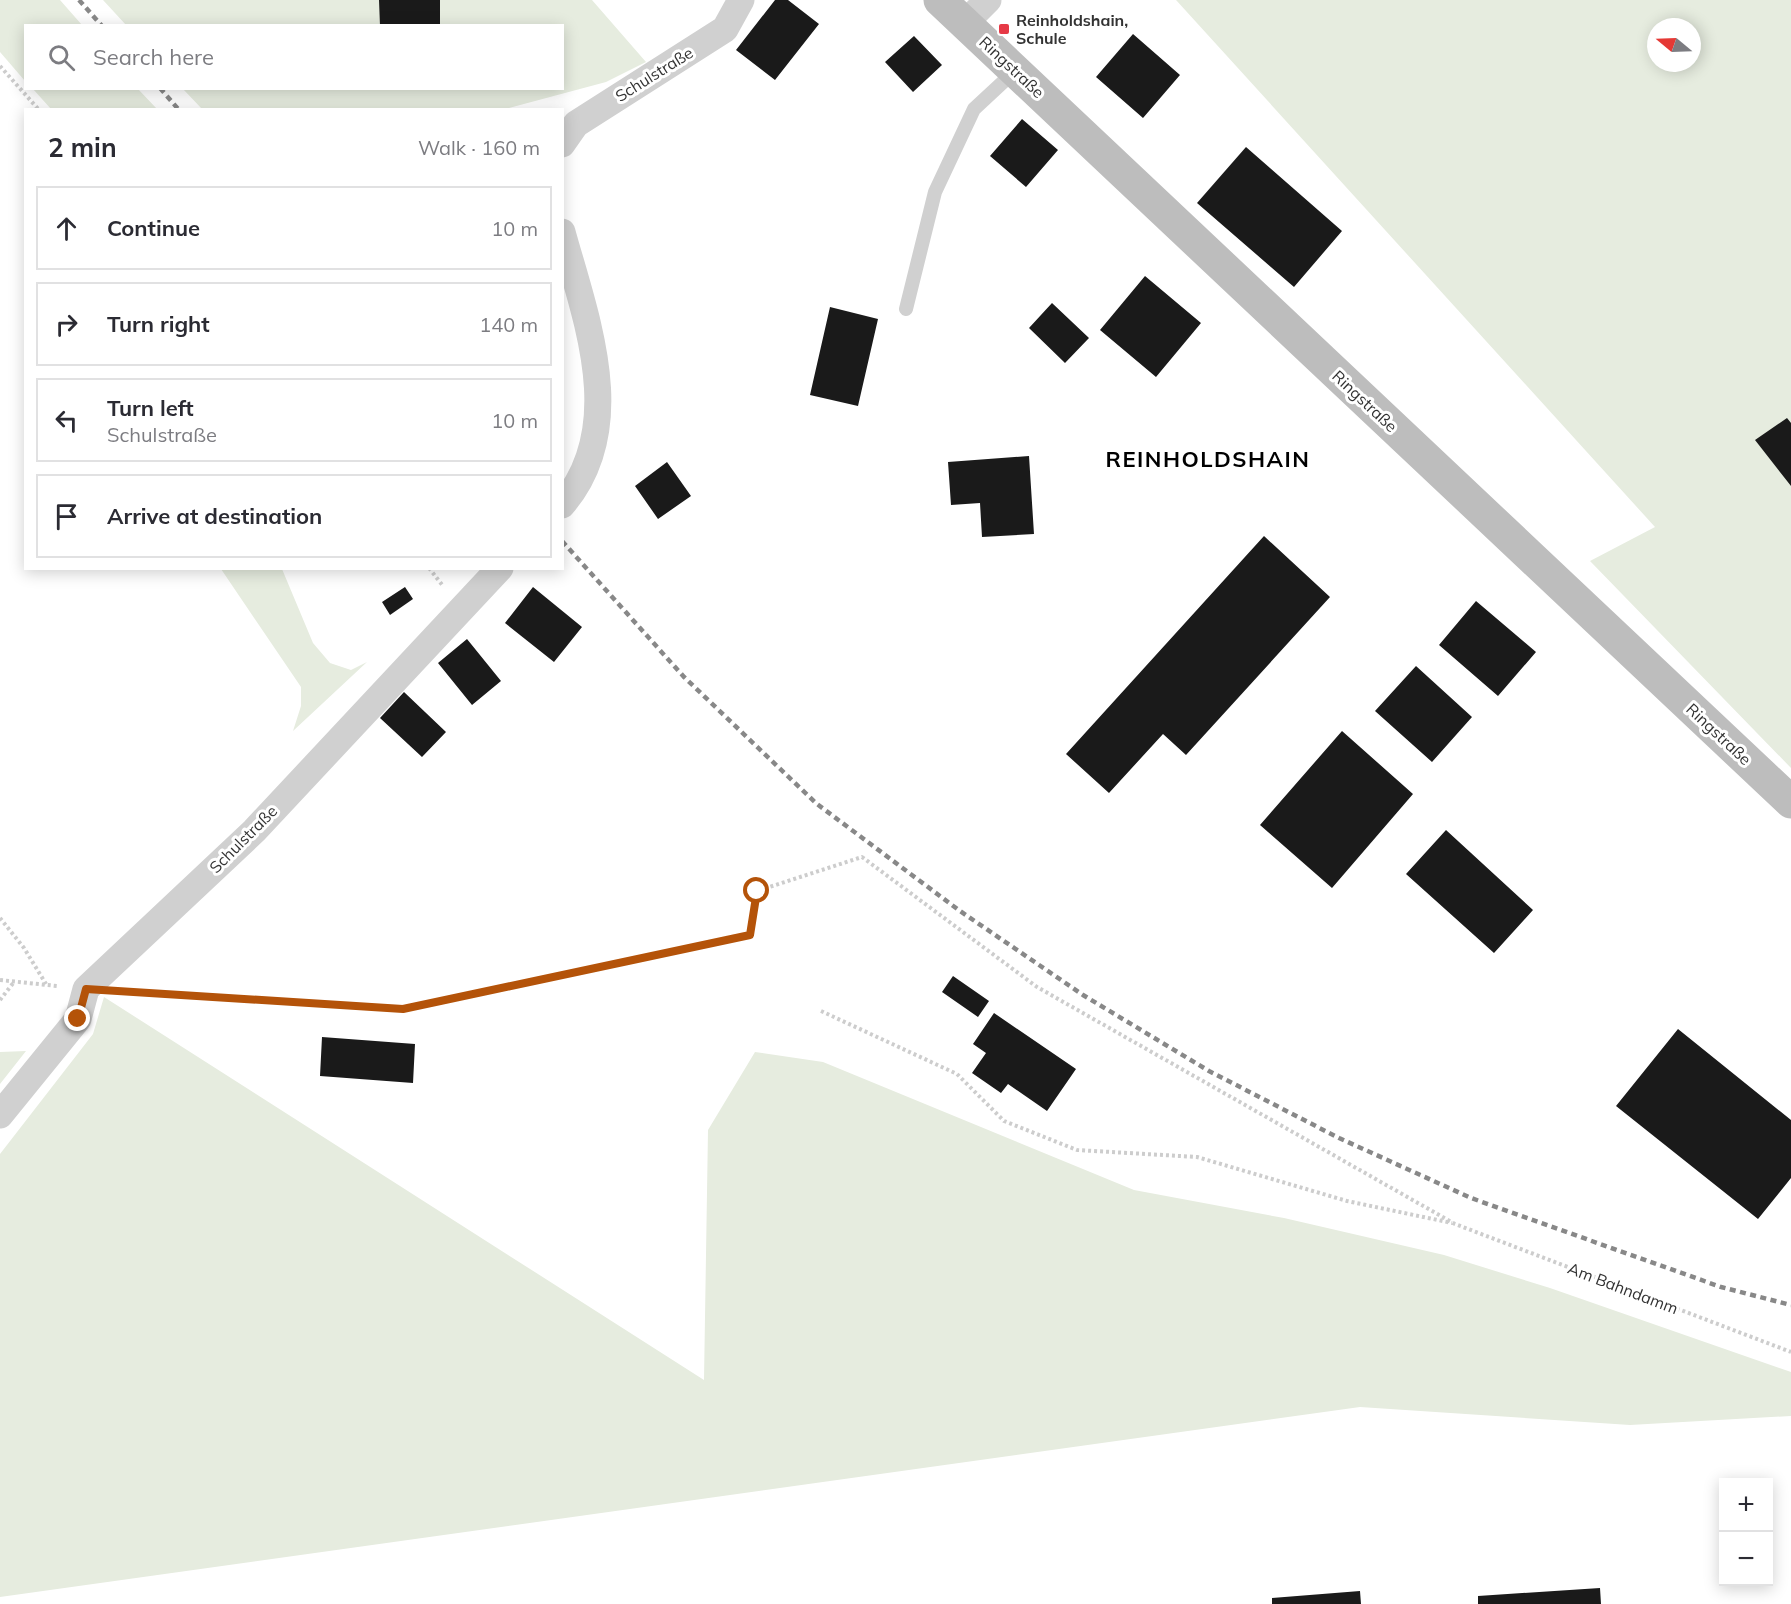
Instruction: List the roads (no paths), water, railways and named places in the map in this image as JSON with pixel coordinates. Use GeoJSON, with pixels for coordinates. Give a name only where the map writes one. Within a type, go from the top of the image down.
{"type":"FeatureCollection","features":[{"type":"Feature","properties":{"kind":"street","name":"Schulstraße"},"geometry":{"type":"LineString","coordinates":[[564,141],[576,124],[725,29],[741,0]]}},
{"type":"Feature","properties":{"kind":"street","name":"Ringstraße"},"geometry":{"type":"LineString","coordinates":[[940,0],[1791,802]]}},
{"type":"Feature","properties":{"kind":"street"},"geometry":{"type":"LineString","coordinates":[[965,23],[988,0]]}},
{"type":"Feature","properties":{"kind":"street"},"geometry":{"type":"LineString","coordinates":[[564,239],[593,342],[598,380],[597,423],[587,465],[576,488],[564,503]]}},
{"type":"Feature","properties":{"kind":"street","name":"Schulstraße"},"geometry":{"type":"LineString","coordinates":[[0,1115],[78,1019],[86,989],[254,831],[498,570]]}},
{"type":"Feature","properties":{"kind":"lane"},"geometry":{"type":"LineString","coordinates":[[906,309],[935,192],[974,109],[1015,70]]}},
{"type":"Feature","properties":{"kind":"railway"},"geometry":{"type":"LineString","coordinates":[[79,0],[100,24]]}},
{"type":"Feature","properties":{"kind":"railway"},"geometry":{"type":"LineString","coordinates":[[162,90],[177,108]]}},
{"type":"Feature","properties":{"kind":"railway"},"geometry":{"type":"LineString","coordinates":[[564,543],[684,677],[817,804],[960,911],[1083,995],[1209,1071],[1339,1138],[1471,1198],[1721,1287],[1791,1305]]}},
{"type":"Feature","properties":{"kind":"place","name":"Reinholdshain, Schule"},"geometry":{"type":"Point","coordinates":[1004,29]}},
{"type":"Feature","properties":{"kind":"district","name":"REINHOLDSHAIN"},"geometry":{"type":"Point","coordinates":[1208,459]}}]}
